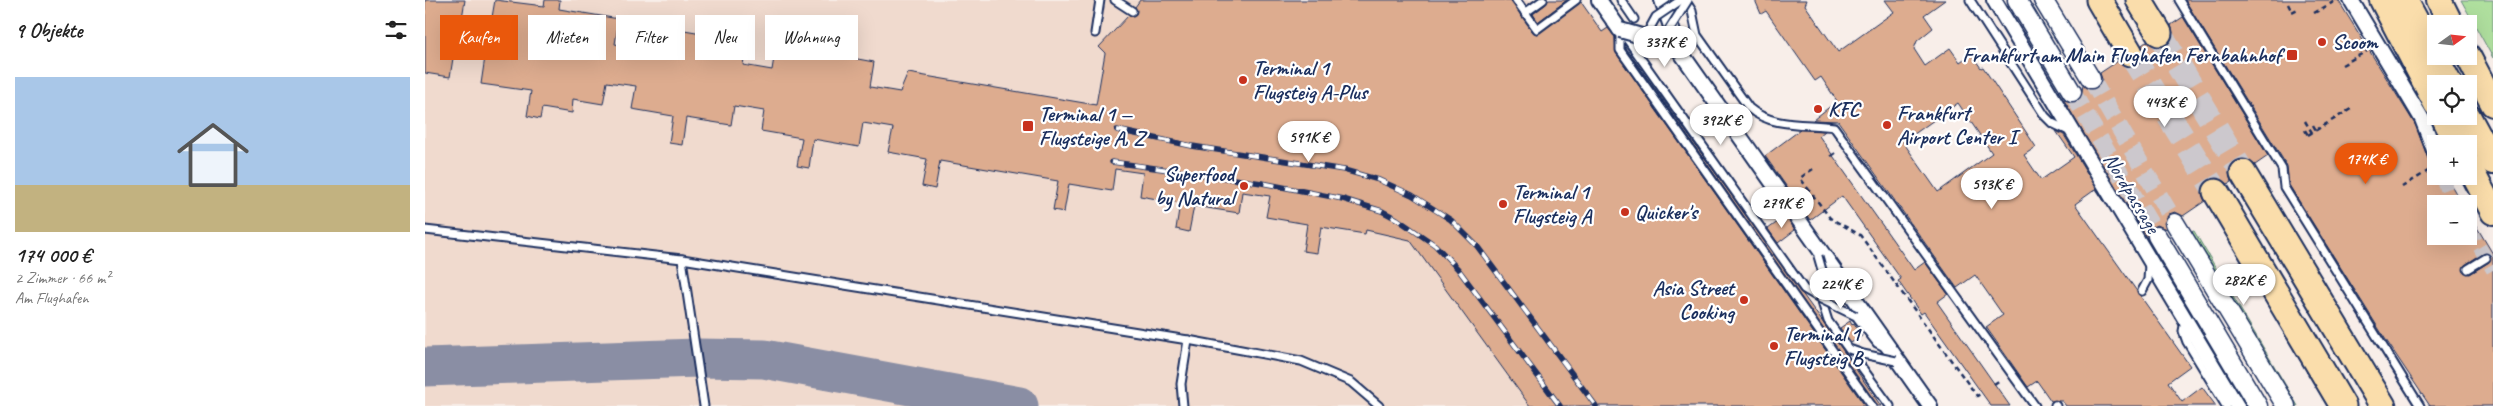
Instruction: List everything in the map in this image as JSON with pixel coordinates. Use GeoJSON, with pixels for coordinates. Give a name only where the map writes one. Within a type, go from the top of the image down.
{"type":"FeatureCollection","features":[{"type":"Feature","properties":{"kind":"highway"},"geometry":{"type":"LineString","coordinates":[[2099,0],[2130,53]]}},
{"type":"Feature","properties":{"kind":"highway"},"geometry":{"type":"LineString","coordinates":[[2139,0],[2159,33]]}},
{"type":"Feature","properties":{"kind":"highway"},"geometry":{"type":"LineString","coordinates":[[2382,0],[2427,87]]}},
{"type":"Feature","properties":{"kind":"highway"},"geometry":{"type":"LineString","coordinates":[[2405,0],[2446,75]]}},
{"type":"Feature","properties":{"kind":"highway"},"geometry":{"type":"LineString","coordinates":[[2439,0],[2446,15]]}},
{"type":"Feature","properties":{"kind":"highway"},"geometry":{"type":"LineString","coordinates":[[2473,65],[2493,104]]}},
{"type":"Feature","properties":{"kind":"highway"},"geometry":{"type":"LineString","coordinates":[[2473,125],[2493,162]]}},
{"type":"Feature","properties":{"kind":"highway"},"geometry":{"type":"LineString","coordinates":[[2243,173],[2383,406]]}},
{"type":"Feature","properties":{"kind":"highway"},"geometry":{"type":"LineString","coordinates":[[2477,181],[2493,212]]}},
{"type":"Feature","properties":{"kind":"highway"},"geometry":{"type":"LineString","coordinates":[[2216,192],[2343,406]]}},
{"type":"Feature","properties":{"kind":"street"},"geometry":{"type":"LineString","coordinates":[[1599,0],[1620,30],[1645,37],[1671,52],[1929,406]]}},
{"type":"Feature","properties":{"kind":"street"},"geometry":{"type":"LineString","coordinates":[[1662,0],[1679,50],[1929,406]]}},
{"type":"Feature","properties":{"kind":"street","name":"Nordpassage"},"geometry":{"type":"LineString","coordinates":[[1994,0],[2237,406]]}},
{"type":"Feature","properties":{"kind":"street"},"geometry":{"type":"LineString","coordinates":[[2017,0],[2072,92]]}},
{"type":"Feature","properties":{"kind":"street"},"geometry":{"type":"LineString","coordinates":[[2043,0],[2091,79]]}},
{"type":"Feature","properties":{"kind":"street"},"geometry":{"type":"LineString","coordinates":[[2351,0],[2379,44],[2422,119],[2428,135]]}},
{"type":"Feature","properties":{"kind":"street"},"geometry":{"type":"LineString","coordinates":[[2175,223],[2286,406]]}},
{"type":"Feature","properties":{"kind":"street"},"geometry":{"type":"LineString","coordinates":[[2157,236],[2258,406]]}},
{"type":"Feature","properties":{"kind":"lane"},"geometry":{"type":"LineString","coordinates":[[1095,33],[1100,0]]}},
{"type":"Feature","properties":{"kind":"lane"},"geometry":{"type":"LineString","coordinates":[[1115,0],[1132,11]]}},
{"type":"Feature","properties":{"kind":"lane"},"geometry":{"type":"LineString","coordinates":[[1516,0],[1535,28],[1539,28],[1577,0]]}},
{"type":"Feature","properties":{"kind":"lane"},"geometry":{"type":"LineString","coordinates":[[1525,12],[1543,0]]}},
{"type":"Feature","properties":{"kind":"lane"},"geometry":{"type":"LineString","coordinates":[[1621,0],[1634,19]]}},
{"type":"Feature","properties":{"kind":"lane"},"geometry":{"type":"LineString","coordinates":[[1645,37],[1656,17],[1681,0]]}},
{"type":"Feature","properties":{"kind":"lane"},"geometry":{"type":"LineString","coordinates":[[1660,44],[1687,0]]}},
{"type":"Feature","properties":{"kind":"lane"},"geometry":{"type":"LineString","coordinates":[[1687,0],[1692,11],[1697,35],[1749,108],[1757,115],[1773,122],[1835,127],[2035,406]]}},
{"type":"Feature","properties":{"kind":"lane"},"geometry":{"type":"LineString","coordinates":[[1970,0],[2016,74],[2045,116],[2052,123],[2073,133]]}},
{"type":"Feature","properties":{"kind":"lane"},"geometry":{"type":"LineString","coordinates":[[2179,0],[2282,170],[2284,187],[2420,406]]}},
{"type":"Feature","properties":{"kind":"lane"},"geometry":{"type":"LineString","coordinates":[[1620,30],[1804,289],[1856,316],[1877,343],[1885,347]]}},
{"type":"Feature","properties":{"kind":"lane"},"geometry":{"type":"LineString","coordinates":[[1620,30],[1620,50],[1873,406]]}},
{"type":"Feature","properties":{"kind":"lane"},"geometry":{"type":"LineString","coordinates":[[425,230],[682,259],[1188,340],[1301,361],[1351,382],[1379,406]]}},
{"type":"Feature","properties":{"kind":"lane"},"geometry":{"type":"LineString","coordinates":[[1818,256],[1823,277],[1821,299],[1828,321],[1890,406]]}},
{"type":"Feature","properties":{"kind":"lane"},"geometry":{"type":"LineString","coordinates":[[2468,269],[2486,258]]}},
{"type":"Feature","properties":{"kind":"lane"},"geometry":{"type":"LineString","coordinates":[[682,259],[704,406]]}},
{"type":"Feature","properties":{"kind":"lane"},"geometry":{"type":"LineString","coordinates":[[2141,291],[2148,280],[2149,259]]}},
{"type":"Feature","properties":{"kind":"lane"},"geometry":{"type":"LineString","coordinates":[[2185,320],[2183,331],[2187,342],[2226,406]]}},
{"type":"Feature","properties":{"kind":"lane"},"geometry":{"type":"LineString","coordinates":[[1183,406],[1181,384],[1188,340]]}},
{"type":"Feature","properties":{"kind":"lane"},"geometry":{"type":"LineString","coordinates":[[1849,349],[1896,361]]}},
{"type":"Feature","properties":{"kind":"path"},"geometry":{"type":"LineString","coordinates":[[2313,13],[2337,0]]}},
{"type":"Feature","properties":{"kind":"path"},"geometry":{"type":"LineString","coordinates":[[2288,4],[2292,12],[2298,9]]}},
{"type":"Feature","properties":{"kind":"path"},"geometry":{"type":"LineString","coordinates":[[2343,65],[2379,44]]}},
{"type":"Feature","properties":{"kind":"path"},"geometry":{"type":"LineString","coordinates":[[2305,130],[2308,136],[2313,134],[2354,107]]}},
{"type":"Feature","properties":{"kind":"path"},"geometry":{"type":"LineString","coordinates":[[2305,121],[2313,134]]}},
{"type":"Feature","properties":{"kind":"path"},"geometry":{"type":"LineString","coordinates":[[2313,125],[2317,131]]}},
{"type":"Feature","properties":{"kind":"path"},"geometry":{"type":"LineString","coordinates":[[1831,156],[1836,153]]}},
{"type":"Feature","properties":{"kind":"path"},"geometry":{"type":"LineString","coordinates":[[1813,169],[1800,178],[1824,212],[1860,235],[1977,396],[1982,393]]}},
{"type":"Feature","properties":{"kind":"path"},"geometry":{"type":"LineString","coordinates":[[2402,187],[2427,172]]}},
{"type":"Feature","properties":{"kind":"path"},"geometry":{"type":"LineString","coordinates":[[1995,384],[2000,380]]}},
{"type":"Feature","properties":{"kind":"shaded area"},"geometry":{"type":"Polygon","coordinates":[[[425,0],[1579,0],[1602,31],[1610,26],[1881,406],[425,406],[425,0]]]}},
{"type":"Feature","properties":{"kind":"green space"},"geometry":{"type":"Polygon","coordinates":[[[2461,0],[2493,0],[2493,58],[2477,29],[2477,15],[2469,15],[2461,0]]]}},
{"type":"Feature","properties":{"kind":"green space"},"geometry":{"type":"Polygon","coordinates":[[[2194,231],[2298,406],[2293,406],[2190,232],[2194,231]]]}},
{"type":"Feature","properties":{"kind":"building","name":"Terminal 1 Flugsteig A"},"geometry":{"type":"Polygon","coordinates":[[[425,0],[465,0],[462,15],[440,15],[440,60],[453,60],[450,77],[425,73],[425,0]]]}},
{"type":"Feature","properties":{"kind":"building","name":"Terminal 1 Flugsteig A"},"geometry":{"type":"Polygon","coordinates":[[[495,0],[544,6],[545,0],[560,0],[559,9],[595,15],[528,15],[528,60],[606,60],[606,17],[616,18],[616,60],[685,60],[685,30],[695,32],[695,60],[744,60],[743,65],[772,70],[774,60],[858,59],[874,62],[870,87],[900,92],[908,73],[1096,105],[1105,53],[1099,47],[1129,15],[1136,14],[1135,7],[1140,0],[1511,0],[1533,32],[1537,34],[1581,2],[1602,32],[1608,28],[1615,37],[1616,53],[1865,406],[1530,406],[1410,240],[1366,230],[1365,234],[1321,227],[1317,253],[1303,251],[1307,224],[1266,217],[1270,196],[1242,192],[1239,213],[1194,206],[1189,232],[1176,229],[1180,203],[1140,196],[1143,173],[1115,169],[1112,191],[1069,184],[1064,212],[1053,210],[1058,181],[940,161],[935,189],[922,186],[927,159],[888,152],[893,128],[863,123],[859,147],[813,139],[809,168],[797,166],[802,138],[761,131],[764,111],[734,106],[731,125],[686,118],[682,145],[669,143],[673,116],[632,109],[636,86],[607,82],[603,104],[573,99],[572,113],[542,108],[540,119],[527,116],[531,91],[481,84],[485,60],[518,60],[518,15],[492,15],[495,0]]]}},
{"type":"Feature","properties":{"kind":"building"},"geometry":{"type":"Polygon","coordinates":[[[1548,0],[1567,0],[1538,22],[1533,14],[1546,4],[1548,0]]]}},
{"type":"Feature","properties":{"kind":"building"},"geometry":{"type":"Polygon","coordinates":[[[1755,0],[1807,0],[1805,5],[1838,52],[1894,12],[1885,0],[1945,0],[1924,15],[1933,28],[1917,41],[1914,49],[1925,66],[1950,48],[1960,62],[1971,54],[1981,68],[1983,67],[2036,147],[2024,155],[2041,180],[2074,157],[2056,131],[2064,135],[2104,201],[2096,189],[2075,204],[2190,366],[2168,382],[2182,402],[2202,387],[2216,406],[2066,406],[2062,401],[2051,401],[2037,381],[2028,387],[1986,327],[2003,315],[1975,275],[1957,288],[1838,121],[1813,120],[1837,101],[1821,77],[1815,81],[1766,11],[1761,14],[1755,0]],[[1958,103],[1903,142],[1938,192],[1992,153],[1958,103]]]}},
{"type":"Feature","properties":{"kind":"building"},"geometry":{"type":"Polygon","coordinates":[[[2185,0],[2338,0],[2416,126],[2427,156],[2427,185],[2451,185],[2457,195],[2427,195],[2427,245],[2477,245],[2477,227],[2493,254],[2493,406],[2430,406],[2384,337],[2289,185],[2287,166],[2185,0]],[[2483,253],[2465,265],[2464,272],[2470,274],[2489,262],[2490,255],[2483,253]]]}},
{"type":"Feature","properties":{"kind":"building"},"geometry":{"type":"Polygon","coordinates":[[[2183,17],[2268,156],[2255,165],[2243,159],[2235,161],[2229,173],[2231,182],[2228,184],[2216,178],[2208,180],[2202,192],[2205,201],[2183,216],[2175,212],[2169,214],[2164,223],[2166,229],[2157,225],[2152,227],[2148,231],[2147,239],[2063,99],[2072,103],[2078,101],[2081,97],[2083,85],[2091,90],[2097,88],[2102,79],[2100,73],[2118,61],[2130,67],[2138,65],[2144,53],[2142,45],[2147,41],[2159,47],[2167,45],[2173,33],[2171,25],[2183,17]]]}},
{"type":"Feature","properties":{"kind":"building"},"geometry":{"type":"Polygon","coordinates":[[[1625,47],[1842,349],[1881,406],[1877,406],[1625,47]]]}},
{"type":"Feature","properties":{"kind":"building"},"geometry":{"type":"Polygon","coordinates":[[[1800,130],[1825,131],[1819,136],[1914,270],[1925,262],[1948,294],[1937,302],[2010,406],[1991,406],[1924,312],[1921,314],[1898,281],[1901,279],[1842,196],[1810,220],[1765,156],[1800,130]]]}},
{"type":"Feature","properties":{"kind":"building"},"geometry":{"type":"Polygon","coordinates":[[[1786,216],[1795,230],[1778,243],[1768,229],[1786,216]]]}},
{"type":"Feature","properties":{"kind":"building"},"geometry":{"type":"Polygon","coordinates":[[[1850,321],[1852,325],[1854,323],[1862,336],[1851,343],[1840,328],[1850,321]]]}},
{"type":"Feature","properties":{"kind":"taxiway"},"geometry":{"type":"LineString","coordinates":[[425,367],[697,358],[764,359],[1019,406]]}},
{"type":"Feature","properties":{"kind":"tunnel"},"geometry":{"type":"LineString","coordinates":[[2159,33],[2243,173]]}},
{"type":"Feature","properties":{"kind":"tunnel"},"geometry":{"type":"LineString","coordinates":[[2130,53],[2216,192]]}},
{"type":"Feature","properties":{"kind":"tunnel"},"geometry":{"type":"LineString","coordinates":[[2091,79],[2175,223]]}},
{"type":"Feature","properties":{"kind":"tunnel"},"geometry":{"type":"LineString","coordinates":[[2072,92],[2157,236]]}},
{"type":"Feature","properties":{"kind":"tunnel"},"geometry":{"type":"LineString","coordinates":[[2445,185],[2449,195]]}},
{"type":"Feature","properties":{"kind":"tunnel"},"geometry":{"type":"LineString","coordinates":[[2477,243],[2493,270]]}},
{"type":"Feature","properties":{"kind":"railway"},"geometry":{"type":"LineString","coordinates":[[1117,130],[1192,146],[1344,170],[1379,180],[1412,195],[1451,220],[1477,246],[1596,406]]}},
{"type":"Feature","properties":{"kind":"railway"},"geometry":{"type":"LineString","coordinates":[[1112,162],[1262,183],[1343,199],[1382,211],[1397,219],[1435,245],[1458,269],[1560,406]]}},
{"type":"Feature","properties":{"kind":"place","name":"Scoom"},"geometry":{"type":"Point","coordinates":[2322,42]}},
{"type":"Feature","properties":{"kind":"place","name":"Frankfurt am Main Flughafen Fernbahnhof"},"geometry":{"type":"Point","coordinates":[2292,55]}},
{"type":"Feature","properties":{"kind":"place","name":"Terminal 1 Flugsteig A-Plus"},"geometry":{"type":"Point","coordinates":[1243,80]}},
{"type":"Feature","properties":{"kind":"place","name":"KFC"},"geometry":{"type":"Point","coordinates":[1818,109]}},
{"type":"Feature","properties":{"kind":"place","name":"Frankfurt Airport Center I"},"geometry":{"type":"Point","coordinates":[1887,125]}},
{"type":"Feature","properties":{"kind":"place","name":"Terminal 1 — Flugsteige A, Z"},"geometry":{"type":"Point","coordinates":[1028,126]}},
{"type":"Feature","properties":{"kind":"place","name":"Superfood by Natural"},"geometry":{"type":"Point","coordinates":[1244,186]}},
{"type":"Feature","properties":{"kind":"place","name":"Terminal 1 Flugsteig A"},"geometry":{"type":"Point","coordinates":[1503,204]}},
{"type":"Feature","properties":{"kind":"place","name":"Quicker's"},"geometry":{"type":"Point","coordinates":[1625,212]}},
{"type":"Feature","properties":{"kind":"place","name":"Asia Street Cooking"},"geometry":{"type":"Point","coordinates":[1744,300]}},
{"type":"Feature","properties":{"kind":"place","name":"Terminal 1 Flugsteig B"},"geometry":{"type":"Point","coordinates":[1774,346]}}]}
